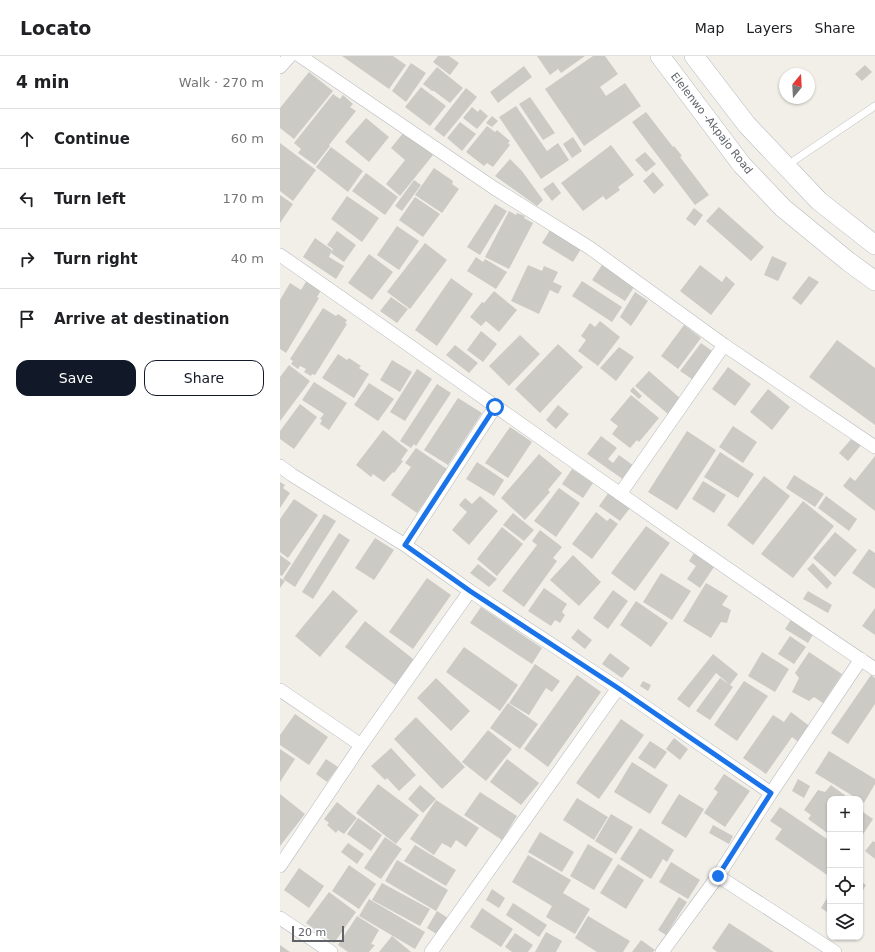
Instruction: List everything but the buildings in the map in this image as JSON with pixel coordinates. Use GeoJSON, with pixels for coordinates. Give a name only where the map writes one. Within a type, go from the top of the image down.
{"type":"FeatureCollection","features":[{"type":"Feature","properties":{"kind":"main road","name":"Elelenwo -Akpajo Road"},"geometry":{"type":"LineString","coordinates":[[660,56],[742,165],[783,208],[849,262],[875,281]]}},
{"type":"Feature","properties":{"kind":"main road"},"geometry":{"type":"LineString","coordinates":[[694,56],[747,125],[819,201],[875,245]]}},
{"type":"Feature","properties":{"kind":"street"},"geometry":{"type":"LineString","coordinates":[[280,67],[290,56]]}},
{"type":"Feature","properties":{"kind":"street"},"geometry":{"type":"LineString","coordinates":[[300,56],[494,188],[590,248],[724,345],[875,447]]}},
{"type":"Feature","properties":{"kind":"street"},"geometry":{"type":"LineString","coordinates":[[280,255],[620,494],[875,669]]}},
{"type":"Feature","properties":{"kind":"street"},"geometry":{"type":"LineString","coordinates":[[620,494],[724,345]]}},
{"type":"Feature","properties":{"kind":"street"},"geometry":{"type":"LineString","coordinates":[[405,545],[495,407]]}},
{"type":"Feature","properties":{"kind":"street"},"geometry":{"type":"LineString","coordinates":[[280,466],[405,545],[470,591],[618,688],[771,793]]}},
{"type":"Feature","properties":{"kind":"street"},"geometry":{"type":"LineString","coordinates":[[280,866],[361,745],[470,591]]}},
{"type":"Feature","properties":{"kind":"street"},"geometry":{"type":"LineString","coordinates":[[662,952],[718,876],[771,793],[861,659]]}},
{"type":"Feature","properties":{"kind":"street"},"geometry":{"type":"LineString","coordinates":[[431,952],[618,688]]}},
{"type":"Feature","properties":{"kind":"street"},"geometry":{"type":"LineString","coordinates":[[280,690],[361,745]]}},
{"type":"Feature","properties":{"kind":"street"},"geometry":{"type":"LineString","coordinates":[[718,876],[835,952]]}},
{"type":"Feature","properties":{"kind":"street"},"geometry":{"type":"LineString","coordinates":[[280,918],[331,952]]}},
{"type":"Feature","properties":{"kind":"lane"},"geometry":{"type":"LineString","coordinates":[[786,166],[875,106]]}},
{"type":"Feature","properties":{"kind":"route"},"geometry":{"type":"LineString","coordinates":[[495,407],[405,545],[470,591],[618,688],[771,793],[718,876]]}}]}
